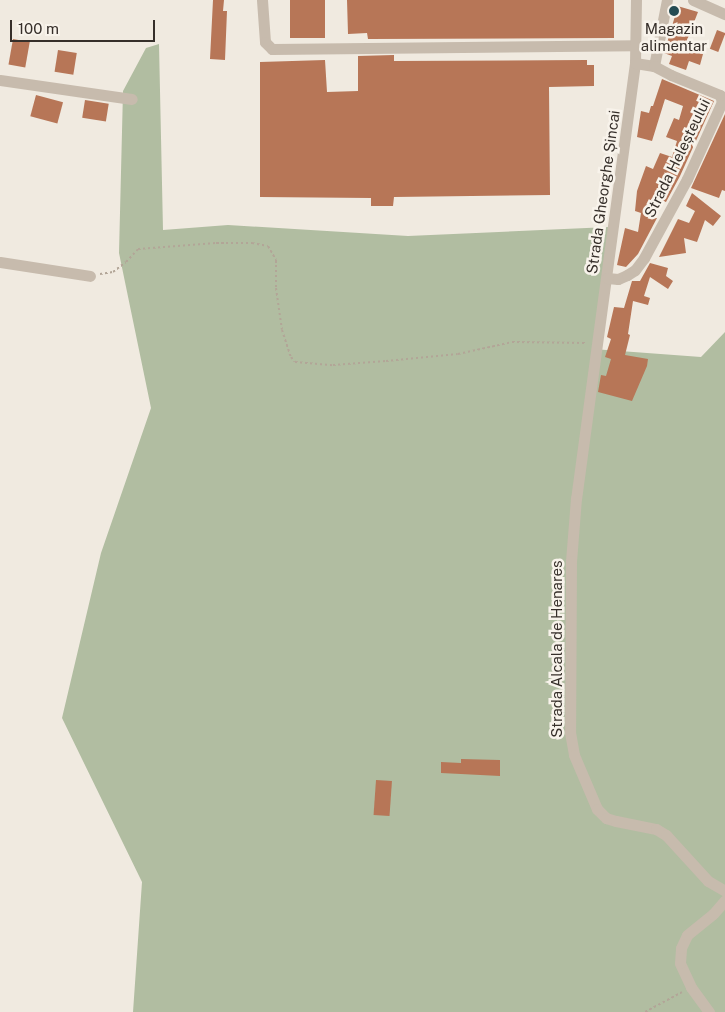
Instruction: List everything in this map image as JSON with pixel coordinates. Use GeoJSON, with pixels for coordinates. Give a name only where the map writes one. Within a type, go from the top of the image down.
{"type":"FeatureCollection","features":[{"type":"Feature","properties":{"kind":"street"},"geometry":{"type":"LineString","coordinates":[[262,0],[265,42],[272,49],[636,45]]}},
{"type":"Feature","properties":{"kind":"street","name":"Strada Gheorghe Șincai"},"geometry":{"type":"LineString","coordinates":[[592,387],[635,63],[636,0]]}},
{"type":"Feature","properties":{"kind":"street"},"geometry":{"type":"LineString","coordinates":[[635,63],[654,66],[668,0]]}},
{"type":"Feature","properties":{"kind":"street"},"geometry":{"type":"LineString","coordinates":[[693,0],[725,14]]}},
{"type":"Feature","properties":{"kind":"street","name":"Strada Heleșteului"},"geometry":{"type":"LineString","coordinates":[[607,278],[618,279],[627,276],[635,270],[644,258],[687,179],[722,102],[720,95],[670,76],[654,66]]}},
{"type":"Feature","properties":{"kind":"street"},"geometry":{"type":"LineString","coordinates":[[0,80],[132,99]]}},
{"type":"Feature","properties":{"kind":"street"},"geometry":{"type":"LineString","coordinates":[[0,262],[90,276]]}},
{"type":"Feature","properties":{"kind":"street","name":"Strada Alcala de Henares"},"geometry":{"type":"LineString","coordinates":[[592,387],[576,498],[571,561],[570,732],[574,755],[597,809],[606,818],[656,829],[666,835],[708,881],[725,891]]}},
{"type":"Feature","properties":{"kind":"street"},"geometry":{"type":"LineString","coordinates":[[709,1012],[691,987],[680,963],[681,948],[687,935],[713,914],[725,900]]}},
{"type":"Feature","properties":{"kind":"path"},"geometry":{"type":"LineString","coordinates":[[90,276],[113,272],[138,249],[225,243],[252,243],[268,246],[276,260],[276,288],[282,330],[291,357],[296,362],[334,365],[386,361],[458,354],[512,342],[598,343]]}},
{"type":"Feature","properties":{"kind":"path"},"geometry":{"type":"LineString","coordinates":[[645,1012],[691,987]]}},
{"type":"Feature","properties":{"kind":"green space"},"geometry":{"type":"Polygon","coordinates":[[[159,44],[163,230],[228,225],[408,236],[609,227],[593,349],[701,357],[725,332],[725,1012],[133,1012],[142,882],[62,718],[101,553],[151,408],[119,253],[123,91],[146,48],[159,44]]]}},
{"type":"Feature","properties":{"kind":"building"},"geometry":{"type":"Polygon","coordinates":[[[213,0],[224,0],[223,11],[227,11],[225,60],[210,59],[213,0]]]}},
{"type":"Feature","properties":{"kind":"building"},"geometry":{"type":"Polygon","coordinates":[[[290,0],[325,0],[325,38],[290,38],[290,0]]]}},
{"type":"Feature","properties":{"kind":"building"},"geometry":{"type":"Polygon","coordinates":[[[347,0],[614,0],[614,38],[368,39],[367,33],[348,34],[347,0]]]}},
{"type":"Feature","properties":{"kind":"building"},"geometry":{"type":"Polygon","coordinates":[[[674,5],[698,12],[684,48],[703,54],[700,65],[689,61],[686,70],[669,64],[672,56],[664,53],[675,16],[672,15],[674,5]]]}},
{"type":"Feature","properties":{"kind":"building"},"geometry":{"type":"Polygon","coordinates":[[[717,30],[725,33],[718,52],[710,49],[717,30]]]}},
{"type":"Feature","properties":{"kind":"building"},"geometry":{"type":"Polygon","coordinates":[[[13,39],[30,42],[25,68],[8,65],[13,39]]]}},
{"type":"Feature","properties":{"kind":"building"},"geometry":{"type":"Polygon","coordinates":[[[58,50],[77,53],[73,75],[55,72],[58,50]]]}},
{"type":"Feature","properties":{"kind":"building"},"geometry":{"type":"Polygon","coordinates":[[[394,55],[394,61],[587,60],[587,65],[594,65],[594,86],[549,87],[550,195],[394,197],[393,206],[371,206],[371,198],[260,197],[260,62],[325,60],[327,92],[358,91],[358,56],[394,55]]]}},
{"type":"Feature","properties":{"kind":"building"},"geometry":{"type":"Polygon","coordinates":[[[662,79],[714,101],[680,176],[666,202],[662,201],[654,218],[657,218],[638,254],[626,267],[617,265],[625,228],[638,232],[641,213],[635,211],[637,191],[646,166],[653,169],[660,153],[672,157],[677,141],[666,137],[674,118],[679,120],[683,106],[665,99],[652,141],[637,137],[641,111],[649,113],[662,79]]]}},
{"type":"Feature","properties":{"kind":"building"},"geometry":{"type":"Polygon","coordinates":[[[36,95],[63,102],[57,123],[30,116],[36,95]]]}},
{"type":"Feature","properties":{"kind":"building"},"geometry":{"type":"Polygon","coordinates":[[[85,100],[109,104],[106,122],[82,118],[85,100]]]}},
{"type":"Feature","properties":{"kind":"building"},"geometry":{"type":"Polygon","coordinates":[[[725,114],[725,191],[722,190],[719,198],[691,188],[725,114]]]}},
{"type":"Feature","properties":{"kind":"building"},"geometry":{"type":"Polygon","coordinates":[[[692,193],[721,216],[713,226],[705,220],[697,242],[684,238],[686,253],[659,257],[678,219],[689,223],[695,211],[686,206],[692,193]]]}},
{"type":"Feature","properties":{"kind":"building"},"geometry":{"type":"Polygon","coordinates":[[[650,263],[668,268],[666,276],[673,281],[668,289],[650,277],[644,296],[650,298],[648,305],[633,301],[628,334],[630,335],[625,355],[648,359],[647,366],[632,401],[598,392],[601,375],[606,376],[611,359],[605,357],[611,339],[607,337],[614,307],[624,308],[632,281],[640,281],[650,263]]]}},
{"type":"Feature","properties":{"kind":"building"},"geometry":{"type":"Polygon","coordinates":[[[461,759],[500,760],[500,776],[441,773],[441,762],[461,763],[461,759]]]}},
{"type":"Feature","properties":{"kind":"building"},"geometry":{"type":"Polygon","coordinates":[[[376,780],[392,781],[390,816],[374,815],[376,780]]]}},
{"type":"Feature","properties":{"kind":"place","name":"Magazin alimentar"},"geometry":{"type":"Point","coordinates":[674,11]}}]}
